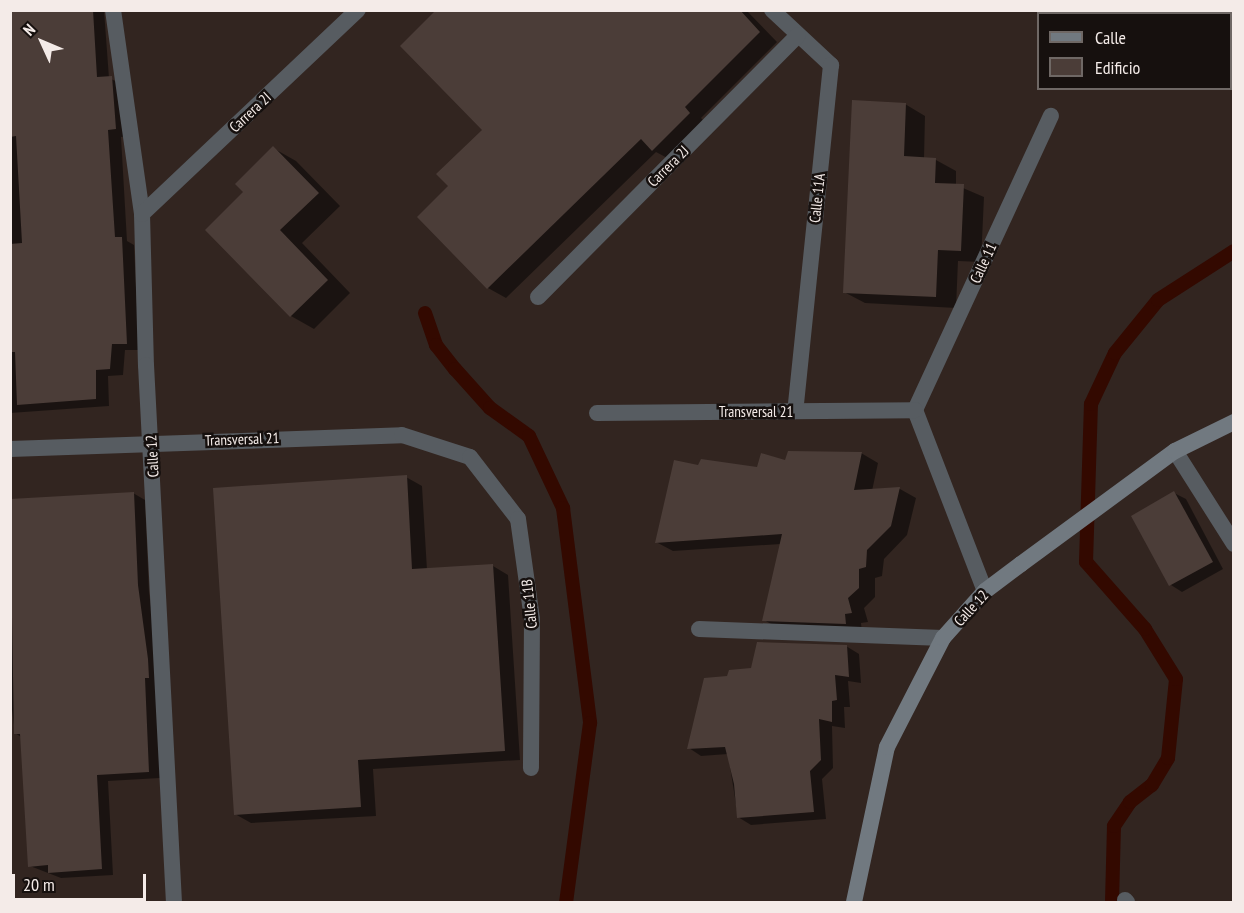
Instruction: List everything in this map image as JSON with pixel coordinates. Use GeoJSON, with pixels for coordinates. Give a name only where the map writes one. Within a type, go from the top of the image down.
{"type":"FeatureCollection","features":[{"type":"Feature","properties":{"kind":"main road","name":"Calle 12"},"geometry":{"type":"LineString","coordinates":[[854,903],[887,747],[943,638],[985,591],[1176,451],[1233,422]]}},
{"type":"Feature","properties":{"kind":"street","name":"Calle 12"},"geometry":{"type":"LineString","coordinates":[[113,10],[142,214],[174,903]]}},
{"type":"Feature","properties":{"kind":"street","name":"Carrera 2I"},"geometry":{"type":"LineString","coordinates":[[142,214],[358,10]]}},
{"type":"Feature","properties":{"kind":"street","name":"Calle 11A"},"geometry":{"type":"LineString","coordinates":[[772,10],[831,65],[795,411]]}},
{"type":"Feature","properties":{"kind":"street","name":"Carrera 2J"},"geometry":{"type":"LineString","coordinates":[[538,297],[798,35]]}},
{"type":"Feature","properties":{"kind":"street","name":"Calle 11"},"geometry":{"type":"LineString","coordinates":[[915,410],[1052,116]]}},
{"type":"Feature","properties":{"kind":"street","name":"Transversal 21"},"geometry":{"type":"LineString","coordinates":[[597,413],[915,410]]}},
{"type":"Feature","properties":{"kind":"street"},"geometry":{"type":"LineString","coordinates":[[915,410],[985,591]]}},
{"type":"Feature","properties":{"kind":"street","name":"Transversal 21"},"geometry":{"type":"LineString","coordinates":[[10,449],[152,442],[402,435],[470,457]]}},
{"type":"Feature","properties":{"kind":"street"},"geometry":{"type":"LineString","coordinates":[[1176,451],[1233,544]]}},
{"type":"Feature","properties":{"kind":"street","name":"Calle 11B"},"geometry":{"type":"LineString","coordinates":[[470,457],[518,519],[532,620],[531,768]]}},
{"type":"Feature","properties":{"kind":"street"},"geometry":{"type":"LineString","coordinates":[[699,629],[943,638]]}},
{"type":"Feature","properties":{"kind":"building"},"geometry":{"type":"Polygon","coordinates":[[[10,10],[93,10],[97,77],[112,76],[116,129],[108,130],[115,237],[122,237],[127,344],[112,344],[110,369],[96,370],[96,399],[17,405],[15,352],[10,352],[10,244],[22,243],[16,136],[10,137],[10,10]]]}},
{"type":"Feature","properties":{"kind":"building"},"geometry":{"type":"Polygon","coordinates":[[[436,10],[740,10],[760,32],[685,107],[690,113],[652,151],[641,139],[487,289],[417,217],[448,186],[436,174],[482,130],[400,46],[436,10]]]}},
{"type":"Feature","properties":{"kind":"building"},"geometry":{"type":"Polygon","coordinates":[[[852,100],[906,103],[904,156],[936,158],[935,183],[964,184],[961,251],[938,250],[936,297],[843,293],[852,100]]]}},
{"type":"Feature","properties":{"kind":"building"},"geometry":{"type":"Polygon","coordinates":[[[273,146],[319,193],[280,230],[328,280],[290,317],[205,230],[243,192],[235,184],[273,146]]]}},
{"type":"Feature","properties":{"kind":"building"},"geometry":{"type":"Polygon","coordinates":[[[788,451],[862,452],[854,490],[900,487],[891,526],[867,550],[866,567],[859,569],[859,588],[848,598],[852,613],[845,614],[846,624],[762,621],[782,534],[655,543],[674,460],[698,465],[701,459],[757,467],[761,453],[785,460],[788,451]]]}},
{"type":"Feature","properties":{"kind":"building"},"geometry":{"type":"Polygon","coordinates":[[[407,475],[412,569],[493,564],[505,751],[358,760],[361,807],[234,815],[213,488],[407,475]]]}},
{"type":"Feature","properties":{"kind":"building"},"geometry":{"type":"Polygon","coordinates":[[[1174,491],[1213,562],[1169,586],[1131,516],[1174,491]]]}},
{"type":"Feature","properties":{"kind":"building"},"geometry":{"type":"Polygon","coordinates":[[[134,492],[138,585],[148,659],[149,678],[145,678],[149,772],[97,775],[102,869],[48,873],[48,865],[28,867],[20,734],[14,734],[10,499],[134,492]]]}},
{"type":"Feature","properties":{"kind":"building"},"geometry":{"type":"Polygon","coordinates":[[[757,642],[847,645],[849,677],[835,675],[837,700],[832,701],[832,722],[819,719],[821,760],[810,771],[814,812],[737,818],[734,784],[725,747],[687,749],[704,678],[727,676],[729,670],[751,668],[757,642]]]}},
{"type":"Feature","properties":{"kind":"waterway"},"geometry":{"type":"LineString","coordinates":[[1232,62],[1234,67]]}},
{"type":"Feature","properties":{"kind":"waterway"},"geometry":{"type":"LineString","coordinates":[[1112,902],[1114,826],[1130,802],[1152,785],[1168,758],[1176,679],[1145,629],[1086,562],[1091,404],[1115,353],[1158,300],[1234,251]]}},
{"type":"Feature","properties":{"kind":"waterway"},"geometry":{"type":"LineString","coordinates":[[425,313],[436,345],[455,369],[490,408],[529,436],[563,508],[590,723],[566,902]]}}]}
